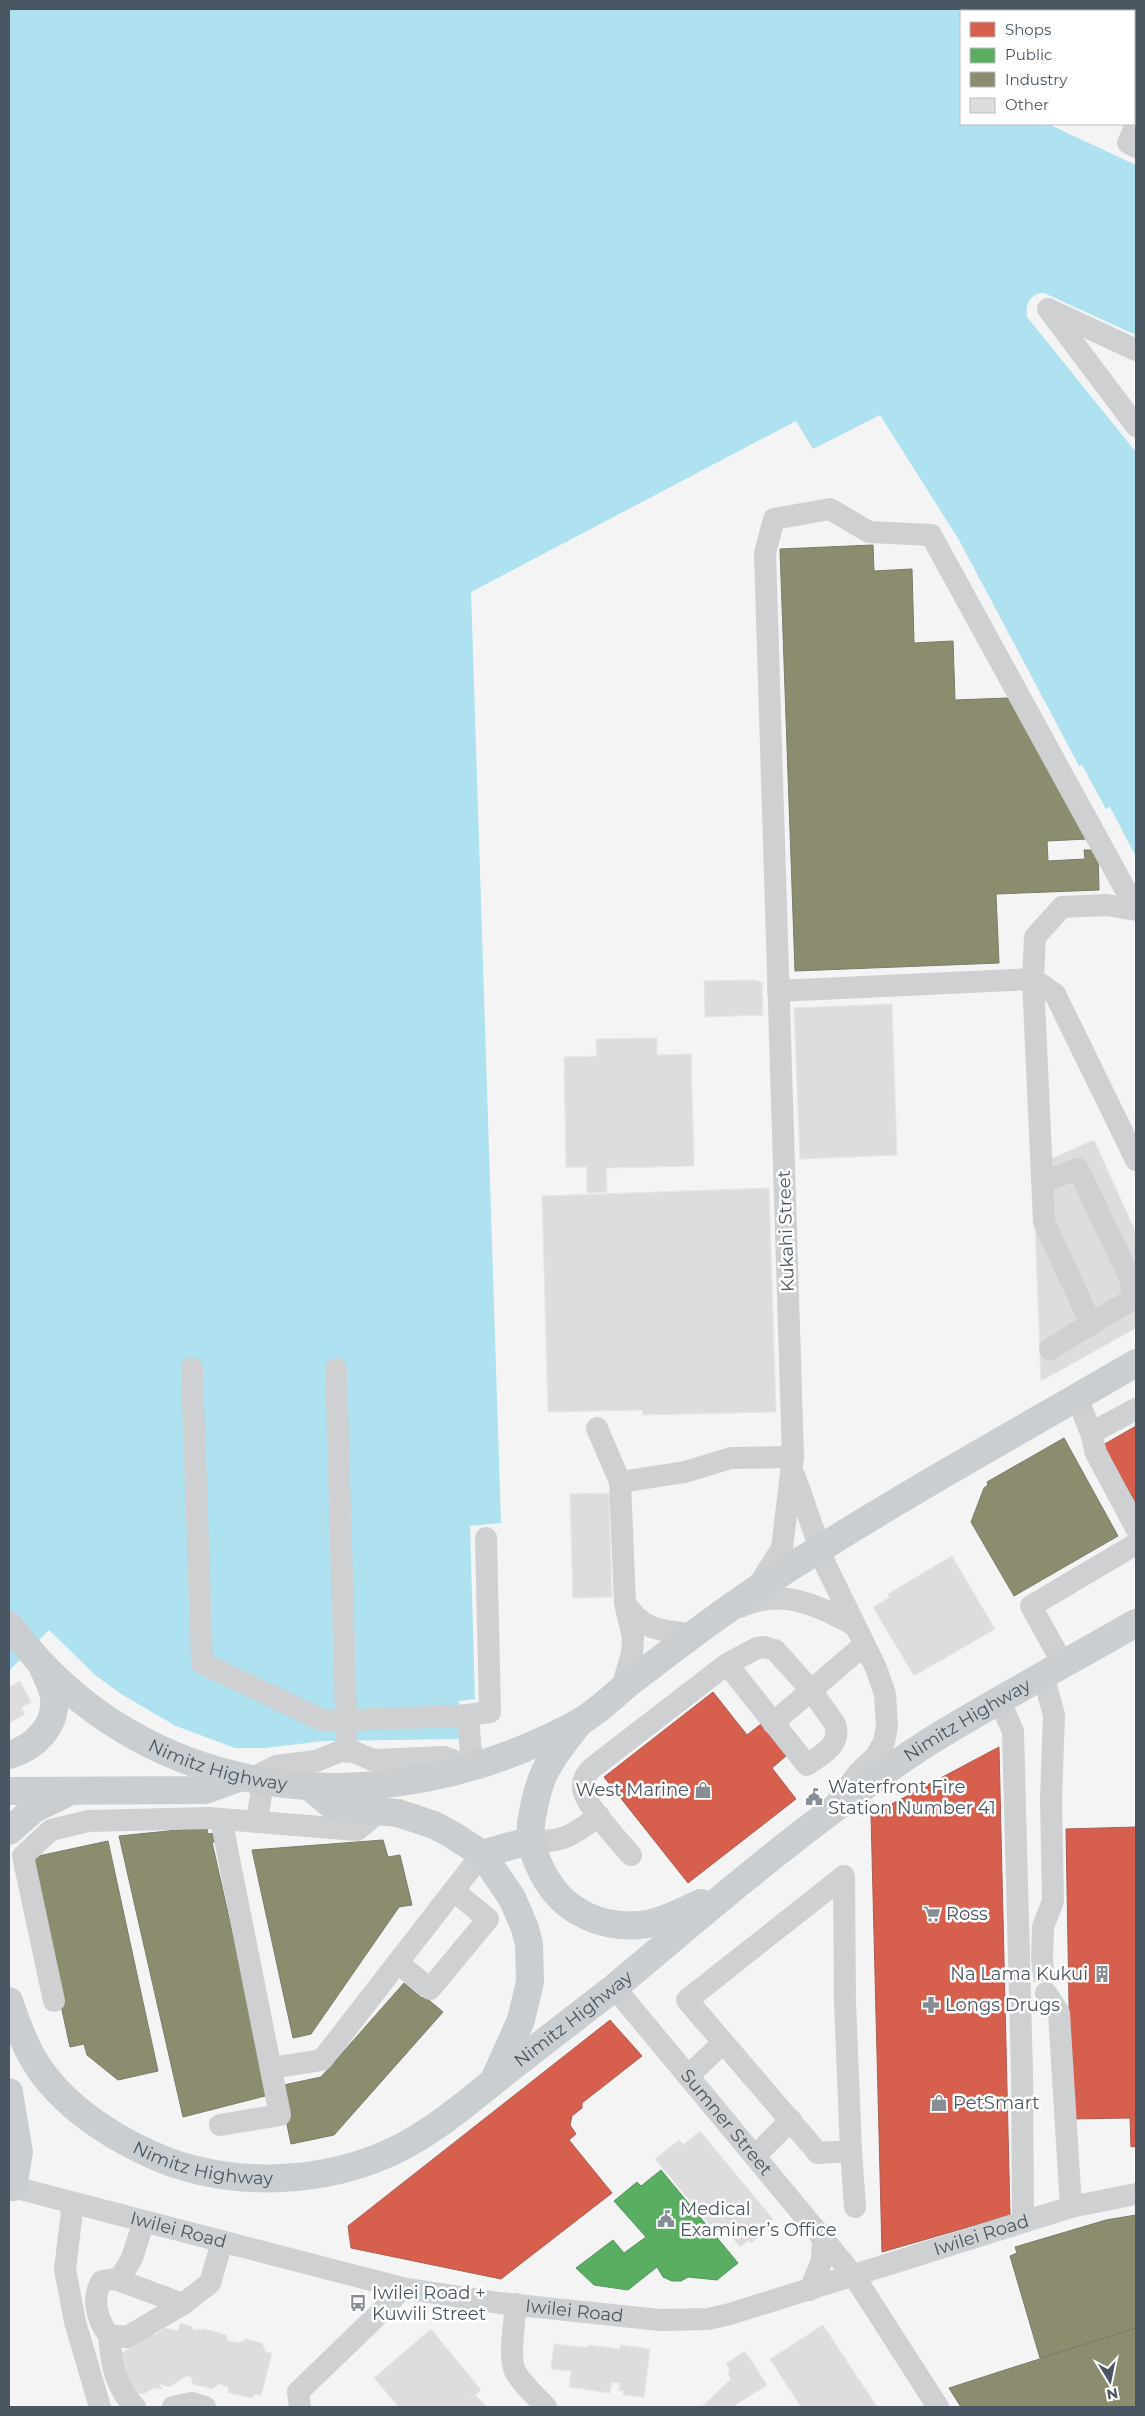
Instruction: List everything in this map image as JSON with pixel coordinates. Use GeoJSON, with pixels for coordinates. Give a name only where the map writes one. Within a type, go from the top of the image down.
{"type":"FeatureCollection","features":[{"type":"Feature","properties":{"kind":"main road","name":"Nimitz Highway"},"geometry":{"type":"LineString","coordinates":[[9,1625],[36,1660],[72,1694],[129,1732],[186,1760],[252,1779],[310,1787],[380,1786],[411,1782],[472,1768],[501,1758],[580,1722],[692,1635],[756,1589],[821,1548],[1136,1363]]}},
{"type":"Feature","properties":{"kind":"main road","name":"Nimitz Highway"},"geometry":{"type":"LineString","coordinates":[[9,2001],[31,2056],[60,2091],[86,2115],[118,2137],[156,2157],[211,2172],[268,2178],[297,2177],[353,2166],[380,2157],[406,2145],[454,2111],[614,1987],[731,1890],[830,1812],[928,1742],[1136,1623]]}},
{"type":"Feature","properties":{"kind":"main road"},"geometry":{"type":"LineString","coordinates":[[9,1755],[37,1741],[48,1724],[54,1698],[36,1660]]}},
{"type":"Feature","properties":{"kind":"main road"},"geometry":{"type":"LineString","coordinates":[[580,1722],[548,1764],[531,1819],[532,1840],[540,1866],[555,1892],[581,1913],[612,1924],[641,1925],[667,1918],[731,1890]]}},
{"type":"Feature","properties":{"kind":"main road"},"geometry":{"type":"LineString","coordinates":[[9,1791],[205,1790],[252,1779]]}},
{"type":"Feature","properties":{"kind":"main road"},"geometry":{"type":"LineString","coordinates":[[310,1787],[334,1807],[398,1813],[434,1825],[482,1854],[512,1898],[520,1912],[529,1944],[531,1963],[527,2001],[494,2080]]}},
{"type":"Feature","properties":{"kind":"main road"},"geometry":{"type":"LineString","coordinates":[[9,1831],[34,1808],[80,1791]]}},
{"type":"Feature","properties":{"kind":"main road"},"geometry":{"type":"LineString","coordinates":[[482,1854],[532,1840]]}},
{"type":"Feature","properties":{"kind":"main road"},"geometry":{"type":"LineString","coordinates":[[9,2092],[19,2152],[11,2186]]}},
{"type":"Feature","properties":{"kind":"street"},"geometry":{"type":"LineString","coordinates":[[1136,125],[1128,143],[1136,147]]}},
{"type":"Feature","properties":{"kind":"street"},"geometry":{"type":"LineString","coordinates":[[1136,350],[1048,310],[1136,426]]}},
{"type":"Feature","properties":{"kind":"street","name":"Kukahi Street"},"geometry":{"type":"LineString","coordinates":[[756,1589],[782,1548],[793,1464],[765,553],[774,519],[830,509],[869,532],[931,535],[1136,910]]}},
{"type":"Feature","properties":{"kind":"street"},"geometry":{"type":"LineString","coordinates":[[1091,1324],[1044,1222],[1033,979],[1035,937],[1062,907],[1107,905],[1136,910]]}},
{"type":"Feature","properties":{"kind":"street"},"geometry":{"type":"LineString","coordinates":[[778,991],[1033,979],[1055,994],[1136,1160]]}},
{"type":"Feature","properties":{"kind":"street"},"geometry":{"type":"LineString","coordinates":[[1042,1182],[1078,1170],[1130,1278],[1133,1290],[1128,1302],[1050,1349]]}},
{"type":"Feature","properties":{"kind":"street"},"geometry":{"type":"LineString","coordinates":[[192,1368],[202,1663],[324,1721],[346,1722],[490,1712],[486,1538]]}},
{"type":"Feature","properties":{"kind":"street"},"geometry":{"type":"LineString","coordinates":[[336,1369],[347,1751]]}},
{"type":"Feature","properties":{"kind":"street"},"geometry":{"type":"LineString","coordinates":[[1077,1397],[1096,1452],[1136,1528]]}},
{"type":"Feature","properties":{"kind":"street"},"geometry":{"type":"LineString","coordinates":[[1091,1433],[1136,1409]]}},
{"type":"Feature","properties":{"kind":"street"},"geometry":{"type":"LineString","coordinates":[[598,1428],[620,1482],[625,1603],[633,1638],[632,1653],[622,1688]]}},
{"type":"Feature","properties":{"kind":"street"},"geometry":{"type":"LineString","coordinates":[[620,1482],[685,1472],[731,1458],[793,1464]]}},
{"type":"Feature","properties":{"kind":"street","name":"Kukahi Street"},"geometry":{"type":"LineString","coordinates":[[793,1464],[826,1566],[876,1668],[886,1694],[887,1726],[884,1742],[876,1756],[859,1772],[830,1812]]}},
{"type":"Feature","properties":{"kind":"street"},"geometry":{"type":"LineString","coordinates":[[1042,1959],[1043,1927],[1053,1901],[1050,1799],[1054,1724],[1053,1670],[1031,1606],[1136,1544]]}},
{"type":"Feature","properties":{"kind":"street"},"geometry":{"type":"LineString","coordinates":[[721,1616],[756,1600],[786,1598],[812,1603],[859,1635],[811,1690],[773,1723]]}},
{"type":"Feature","properties":{"kind":"street"},"geometry":{"type":"LineString","coordinates":[[625,1603],[636,1619],[647,1627],[692,1635]]}},
{"type":"Feature","properties":{"kind":"street"},"geometry":{"type":"LineString","coordinates":[[631,1856],[588,1802],[583,1790],[587,1773],[727,1664],[757,1648],[775,1650],[811,1690],[835,1724],[837,1736],[833,1746],[807,1765],[727,1664]]}},
{"type":"Feature","properties":{"kind":"street"},"geometry":{"type":"LineString","coordinates":[[999,1700],[1013,1731],[1023,2222]]}},
{"type":"Feature","properties":{"kind":"street"},"geometry":{"type":"LineString","coordinates":[[257,1822],[252,1779],[276,1766],[316,1761],[336,1752],[347,1751],[373,1760],[444,1757],[472,1768],[468,1715]]}},
{"type":"Feature","properties":{"kind":"street"},"geometry":{"type":"LineString","coordinates":[[80,1791],[90,1821]]}},
{"type":"Feature","properties":{"kind":"street"},"geometry":{"type":"LineString","coordinates":[[178,1819],[179,1791]]}},
{"type":"Feature","properties":{"kind":"street"},"geometry":{"type":"LineString","coordinates":[[54,2002],[23,1856],[51,1830],[90,1821],[221,1819],[357,1830],[380,1811]]}},
{"type":"Feature","properties":{"kind":"street"},"geometry":{"type":"LineString","coordinates":[[532,1840],[543,1842],[568,1838],[599,1816]]}},
{"type":"Feature","properties":{"kind":"street"},"geometry":{"type":"LineString","coordinates":[[220,2125],[280,2115],[221,1819]]}},
{"type":"Feature","properties":{"kind":"street"},"geometry":{"type":"LineString","coordinates":[[271,2068],[322,2060],[482,1854]]}},
{"type":"Feature","properties":{"kind":"street"},"geometry":{"type":"LineString","coordinates":[[851,2151],[818,2153],[687,2000],[844,1876],[845,2002],[855,2207]]}},
{"type":"Feature","properties":{"kind":"street"},"geometry":{"type":"LineString","coordinates":[[398,1962],[430,1989],[488,1919],[454,1891]]}},
{"type":"Feature","properties":{"kind":"street","name":"Sumner Street"},"geometry":{"type":"LineString","coordinates":[[614,1987],[854,2276],[938,2407]]}},
{"type":"Feature","properties":{"kind":"street"},"geometry":{"type":"LineString","coordinates":[[1046,1993],[1059,2013],[1071,2208]]}},
{"type":"Feature","properties":{"kind":"street"},"geometry":{"type":"LineString","coordinates":[[688,2076],[723,2043]]}},
{"type":"Feature","properties":{"kind":"street"},"geometry":{"type":"LineString","coordinates":[[754,2156],[791,2120]]}},
{"type":"Feature","properties":{"kind":"street","name":"Iwilei Road"},"geometry":{"type":"LineString","coordinates":[[11,2186],[402,2288],[516,2304],[684,2320],[730,2314],[1023,2222],[1071,2208],[1136,2194]]}},
{"type":"Feature","properties":{"kind":"street"},"geometry":{"type":"LineString","coordinates":[[73,2203],[65,2269],[75,2322],[100,2407]]}},
{"type":"Feature","properties":{"kind":"street"},"geometry":{"type":"LineString","coordinates":[[119,2280],[132,2258],[144,2221]]}},
{"type":"Feature","properties":{"kind":"street"},"geometry":{"type":"LineString","coordinates":[[810,2290],[822,2260],[823,2239]]}},
{"type":"Feature","properties":{"kind":"street"},"geometry":{"type":"LineString","coordinates":[[109,2335],[127,2337],[183,2304],[210,2283],[222,2242]]}},
{"type":"Feature","properties":{"kind":"street"},"geometry":{"type":"LineString","coordinates":[[136,2407],[123,2392],[114,2373],[109,2335],[104,2330],[95,2301],[96,2292],[102,2281],[119,2280],[183,2304]]}},
{"type":"Feature","properties":{"kind":"street"},"geometry":{"type":"LineString","coordinates":[[300,2407],[298,2392],[382,2312],[402,2288]]}},
{"type":"Feature","properties":{"kind":"street"},"geometry":{"type":"LineString","coordinates":[[516,2304],[512,2356],[514,2369],[520,2380],[546,2407]]}},
{"type":"Feature","properties":{"kind":"street"},"geometry":{"type":"LineString","coordinates":[[173,2407],[192,2403],[205,2407]]}},
{"type":"Feature","properties":{"kind":"water"},"geometry":{"type":"Polygon","coordinates":[[[9,9],[984,9],[960,10],[960,125],[1050,125],[1136,165],[1136,335],[1044,293],[1039,293],[1032,297],[1027,308],[1027,317],[1136,452],[1136,857],[1110,807],[1106,809],[1082,765],[1079,766],[959,540],[880,415],[813,449],[796,421],[471,592],[501,1523],[470,1526],[475,1699],[459,1701],[461,1739],[324,1741],[265,1748],[235,1748],[176,1726],[121,1694],[95,1675],[49,1630],[9,1671],[9,9]]]}},
{"type":"Feature","properties":{"kind":"building: Shops"},"geometry":{"type":"Polygon","coordinates":[[[1136,1426],[1136,1503],[1103,1445],[1136,1426]]]}},
{"type":"Feature","properties":{"kind":"building: Shops"},"geometry":{"type":"Polygon","coordinates":[[[713,1692],[747,1735],[761,1724],[786,1756],[772,1768],[796,1799],[688,1883],[604,1777],[713,1692]]]}},
{"type":"Feature","properties":{"kind":"building: Shops"},"geometry":{"type":"Polygon","coordinates":[[[999,1747],[1010,2215],[882,2252],[871,1815],[999,1747]]]}},
{"type":"Feature","properties":{"kind":"building: Shops","name":"Na Lama Kukui"},"geometry":{"type":"Polygon","coordinates":[[[1136,1827],[1136,2146],[1131,2147],[1130,2118],[1071,2119],[1066,1829],[1136,1827]]]}},
{"type":"Feature","properties":{"kind":"building: Shops"},"geometry":{"type":"Polygon","coordinates":[[[610,2020],[642,2056],[582,2103],[582,2108],[572,2116],[570,2125],[576,2134],[569,2140],[612,2193],[501,2279],[351,2248],[348,2226],[610,2020]]]}},
{"type":"Feature","properties":{"kind":"building: Public","name":"Medical Examiner’s Office"},"geometry":{"type":"Polygon","coordinates":[[[661,2170],[738,2263],[717,2280],[688,2277],[681,2281],[672,2281],[663,2277],[657,2267],[628,2290],[594,2285],[576,2268],[613,2240],[624,2253],[646,2237],[614,2201],[637,2182],[641,2186],[661,2170]]]}},
{"type":"Feature","properties":{"kind":"building: Industry"},"geometry":{"type":"Polygon","coordinates":[[[873,545],[874,571],[912,569],[914,643],[953,641],[955,700],[1008,698],[1087,839],[1047,841],[1048,861],[1085,859],[1084,850],[1098,850],[1099,890],[996,894],[999,963],[795,971],[780,549],[873,545]]]}},
{"type":"Feature","properties":{"kind":"building: Industry"},"geometry":{"type":"Polygon","coordinates":[[[1064,1438],[1118,1536],[1014,1596],[971,1522],[984,1488],[988,1485],[987,1482],[1064,1438]]]}},
{"type":"Feature","properties":{"kind":"building: Industry"},"geometry":{"type":"Polygon","coordinates":[[[207,1827],[208,1834],[215,1833],[217,1842],[212,1842],[269,2095],[183,2117],[119,1836],[207,1827]]]}},
{"type":"Feature","properties":{"kind":"building: Industry"},"geometry":{"type":"Polygon","coordinates":[[[383,1840],[388,1857],[400,1855],[412,1905],[399,1907],[311,2034],[293,2038],[252,1850],[383,1840]]]}},
{"type":"Feature","properties":{"kind":"building: Industry"},"geometry":{"type":"Polygon","coordinates":[[[108,1841],[158,2071],[118,2080],[87,2055],[84,2044],[70,2047],[29,1858],[108,1841]]]}},
{"type":"Feature","properties":{"kind":"building: Industry"},"geometry":{"type":"Polygon","coordinates":[[[404,1983],[422,1998],[424,1996],[443,2012],[334,2135],[291,2144],[279,2086],[321,2077],[404,1983]]]}},
{"type":"Feature","properties":{"kind":"building: Industry"},"geometry":{"type":"Polygon","coordinates":[[[1136,2215],[1136,2328],[1040,2358],[1010,2256],[1017,2253],[1015,2247],[1106,2220],[1136,2215]]]}},
{"type":"Feature","properties":{"kind":"building: Industry"},"geometry":{"type":"Polygon","coordinates":[[[1136,2328],[1136,2407],[961,2407],[949,2388],[1136,2328]]]}},
{"type":"Feature","properties":{"kind":"building: Other"},"geometry":{"type":"Polygon","coordinates":[[[756,980],[762,983],[763,1015],[705,1017],[704,981],[756,980]]]}},
{"type":"Feature","properties":{"kind":"building: Other"},"geometry":{"type":"Polygon","coordinates":[[[892,1004],[897,1155],[800,1159],[794,1008],[892,1004]]]}},
{"type":"Feature","properties":{"kind":"building: Other"},"geometry":{"type":"Polygon","coordinates":[[[657,1038],[657,1055],[691,1054],[694,1166],[606,1168],[607,1192],[587,1193],[587,1167],[566,1167],[564,1057],[597,1056],[596,1039],[657,1038]]]}},
{"type":"Feature","properties":{"kind":"building: Other"},"geometry":{"type":"Polygon","coordinates":[[[1029,1066],[1051,1159],[1094,1140],[1136,1233],[1136,1328],[1041,1381],[1029,1066]]]}},
{"type":"Feature","properties":{"kind":"building: Other"},"geometry":{"type":"Polygon","coordinates":[[[769,1188],[776,1412],[643,1415],[642,1410],[548,1412],[542,1196],[769,1188]]]}},
{"type":"Feature","properties":{"kind":"building: Other"},"geometry":{"type":"Polygon","coordinates":[[[609,1493],[612,1597],[573,1598],[570,1494],[609,1493]]]}},
{"type":"Feature","properties":{"kind":"building: Other"},"geometry":{"type":"Polygon","coordinates":[[[952,1556],[995,1629],[914,1676],[873,1607],[890,1597],[888,1594],[952,1556]]]}},
{"type":"Feature","properties":{"kind":"building: Other"},"geometry":{"type":"Polygon","coordinates":[[[20,1681],[31,1702],[21,1708],[25,1714],[9,1723],[9,1687],[20,1681]]]}},
{"type":"Feature","properties":{"kind":"building: Other"},"geometry":{"type":"Polygon","coordinates":[[[700,2131],[773,2219],[762,2229],[764,2232],[751,2243],[749,2240],[740,2247],[722,2225],[715,2231],[655,2159],[679,2140],[683,2145],[700,2131]]]}},
{"type":"Feature","properties":{"kind":"building: Other"},"geometry":{"type":"Polygon","coordinates":[[[180,2323],[191,2326],[194,2330],[205,2329],[226,2335],[228,2341],[240,2343],[246,2339],[262,2343],[266,2352],[272,2353],[261,2396],[256,2394],[252,2398],[229,2393],[228,2387],[218,2384],[212,2389],[193,2384],[191,2377],[187,2376],[169,2387],[158,2384],[163,2389],[154,2388],[143,2394],[138,2393],[117,2365],[116,2357],[128,2349],[130,2342],[147,2333],[155,2335],[165,2328],[178,2331],[180,2323]]]}},
{"type":"Feature","properties":{"kind":"building: Other"},"geometry":{"type":"Polygon","coordinates":[[[823,2325],[877,2407],[801,2407],[770,2359],[823,2325]]]}},
{"type":"Feature","properties":{"kind":"building: Other"},"geometry":{"type":"Polygon","coordinates":[[[431,2329],[481,2390],[461,2407],[399,2407],[374,2378],[431,2329]]]}},
{"type":"Feature","properties":{"kind":"building: Other"},"geometry":{"type":"Polygon","coordinates":[[[554,2344],[587,2348],[588,2345],[620,2349],[621,2345],[650,2349],[644,2397],[623,2395],[624,2391],[619,2390],[620,2383],[612,2382],[610,2393],[569,2387],[571,2371],[551,2369],[554,2344]]]}},
{"type":"Feature","properties":{"kind":"building: Other"},"geometry":{"type":"Polygon","coordinates":[[[745,2351],[767,2385],[732,2407],[718,2407],[710,2399],[731,2379],[728,2374],[730,2370],[726,2364],[745,2351]]]}},
{"type":"Feature","properties":{"kind":"building: Other"},"geometry":{"type":"Polygon","coordinates":[[[475,2395],[487,2407],[461,2407],[475,2395]]]}},
{"type":"Feature","properties":{"kind":"building: Other"},"geometry":{"type":"Polygon","coordinates":[[[710,2399],[718,2407],[701,2407],[710,2399]]]}},
{"type":"Feature","properties":{"kind":"tunnel"},"geometry":{"type":"LineString","coordinates":[[1042,1959],[1046,1993]]}},
{"type":"Feature","properties":{"kind":"place","name":"West Marine"},"geometry":{"type":"Point","coordinates":[703,1790]}},
{"type":"Feature","properties":{"kind":"place","name":"Waterfront Fire Station Number 41"},"geometry":{"type":"Point","coordinates":[814,1797]}},
{"type":"Feature","properties":{"kind":"place","name":"Ross"},"geometry":{"type":"Point","coordinates":[932,1914]}},
{"type":"Feature","properties":{"kind":"place","name":"Na Lama Kukui"},"geometry":{"type":"Point","coordinates":[1102,1974]}},
{"type":"Feature","properties":{"kind":"place","name":"Longs Drugs"},"geometry":{"type":"Point","coordinates":[931,2005]}},
{"type":"Feature","properties":{"kind":"place","name":"PetSmart"},"geometry":{"type":"Point","coordinates":[939,2103]}},
{"type":"Feature","properties":{"kind":"place","name":"Medical Examiner’s Office"},"geometry":{"type":"Point","coordinates":[666,2219]}},
{"type":"Feature","properties":{"kind":"place","name":"Iwilei Road + Kuwili Street"},"geometry":{"type":"Point","coordinates":[358,2303]}}]}
